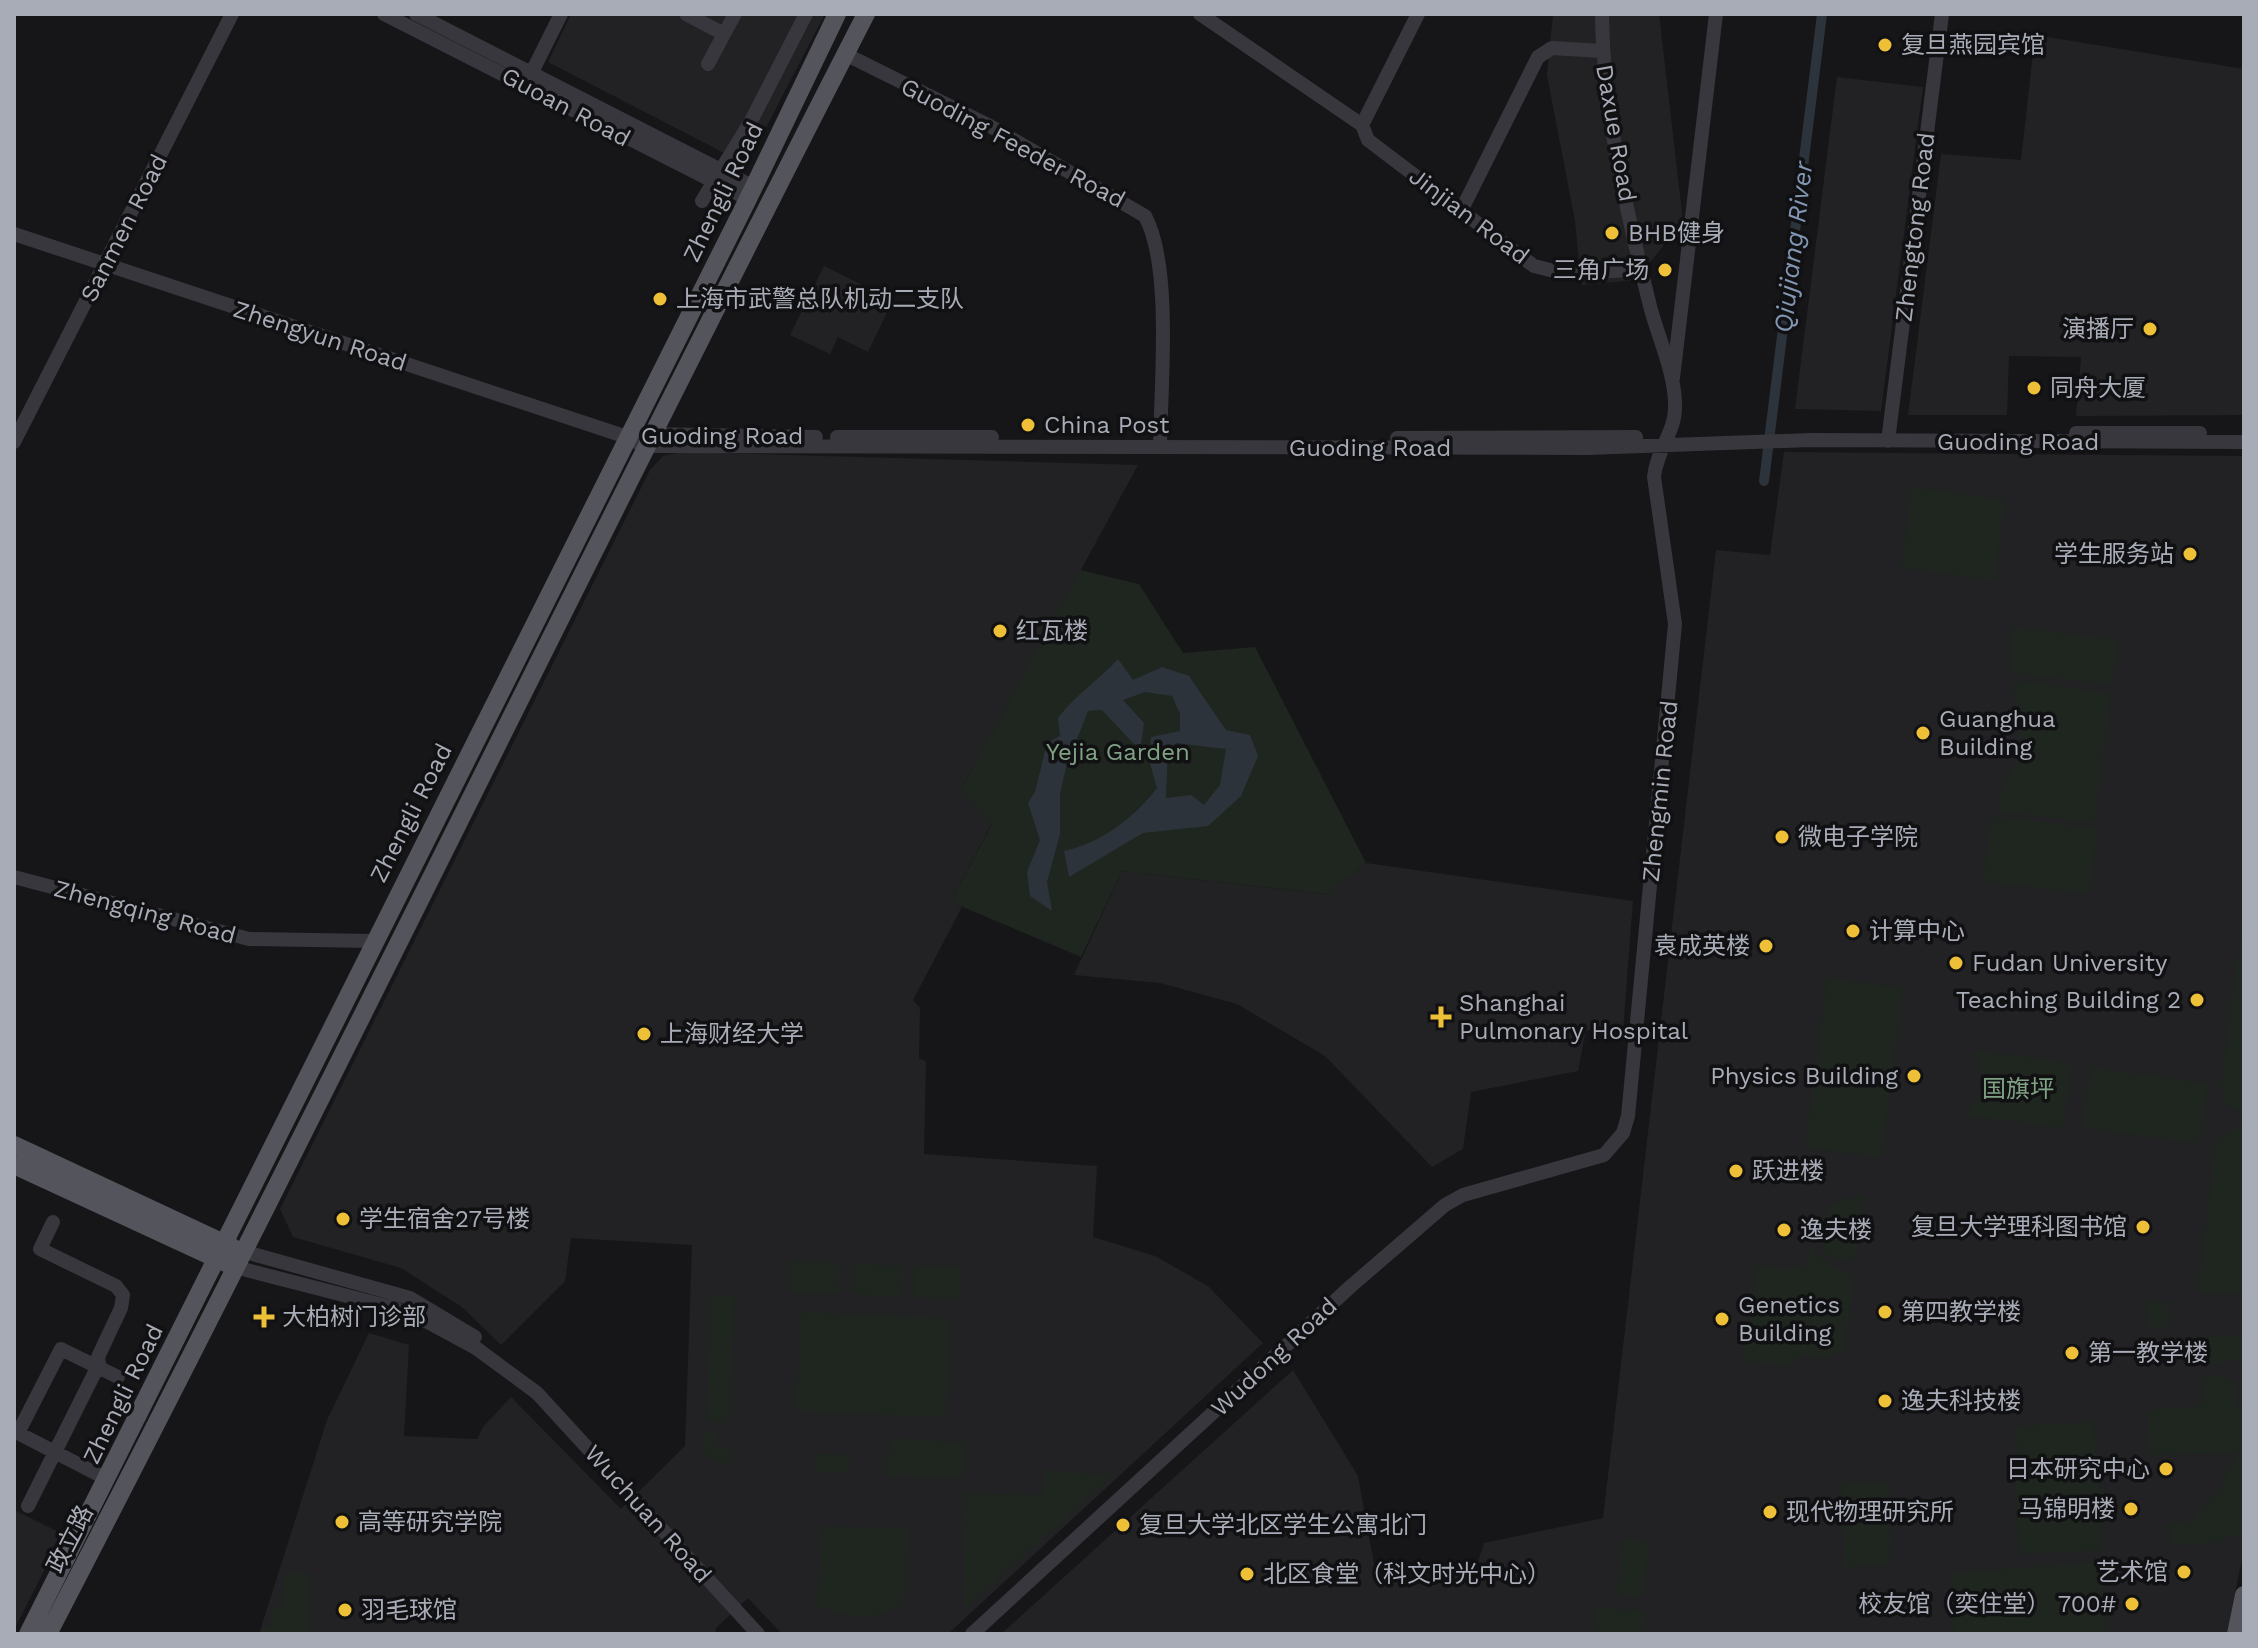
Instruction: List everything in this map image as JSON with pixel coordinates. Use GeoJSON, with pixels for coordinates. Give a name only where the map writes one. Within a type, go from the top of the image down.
{"type":"FeatureCollection","features":[{"type":"Feature","properties":{"kind":"main road","name":"Zhengli Road"},"geometry":{"type":"LineString","coordinates":[[28,1634],[373,941],[751,193],[837,14]]}},
{"type":"Feature","properties":{"kind":"main road","name":"Zhengli Road"},"geometry":{"type":"LineString","coordinates":[[238,1259],[647,440],[866,14]]}},
{"type":"Feature","properties":{"kind":"main road"},"geometry":{"type":"LineString","coordinates":[[14,1145],[218,1250]]}},
{"type":"Feature","properties":{"kind":"main road"},"geometry":{"type":"LineString","coordinates":[[14,1165],[238,1259]]}},
{"type":"Feature","properties":{"kind":"main road","name":"政立路"},"geometry":{"type":"LineString","coordinates":[[48,1634],[238,1259]]}},
{"type":"Feature","properties":{"kind":"main road"},"geometry":{"type":"LineString","coordinates":[[2236,1634],[2244,1595]]}},
{"type":"Feature","properties":{"kind":"street","name":"Sanmen Road"},"geometry":{"type":"LineString","coordinates":[[14,442],[232,14]]}},
{"type":"Feature","properties":{"kind":"street","name":"Guoan Road"},"geometry":{"type":"LineString","coordinates":[[384,14],[411,18],[751,193]]}},
{"type":"Feature","properties":{"kind":"street"},"geometry":{"type":"LineString","coordinates":[[528,80],[561,14]]}},
{"type":"Feature","properties":{"kind":"street"},"geometry":{"type":"LineString","coordinates":[[686,14],[724,34]]}},
{"type":"Feature","properties":{"kind":"street"},"geometry":{"type":"LineString","coordinates":[[708,64],[735,14]]}},
{"type":"Feature","properties":{"kind":"street"},"geometry":{"type":"LineString","coordinates":[[702,201],[751,121],[806,14]]}},
{"type":"Feature","properties":{"kind":"street","name":"Jinjian Road"},"geometry":{"type":"LineString","coordinates":[[1200,14],[1362,125],[1368,140],[1462,209],[1522,260],[1549,272],[1642,269]]}},
{"type":"Feature","properties":{"kind":"street"},"geometry":{"type":"LineString","coordinates":[[1362,125],[1418,14]]}},
{"type":"Feature","properties":{"kind":"street","name":"Daxue Road"},"geometry":{"type":"LineString","coordinates":[[1602,14],[1602,51],[1610,118],[1642,269],[1673,386],[1675,413],[1664,441]]}},
{"type":"Feature","properties":{"kind":"street"},"geometry":{"type":"LineString","coordinates":[[1673,386],[1716,14]]}},
{"type":"Feature","properties":{"kind":"street","name":"Zhengtong Road"},"geometry":{"type":"LineString","coordinates":[[1888,437],[1942,14]]}},
{"type":"Feature","properties":{"kind":"street"},"geometry":{"type":"LineString","coordinates":[[1462,209],[1538,57],[1552,48],[1602,51]]}},
{"type":"Feature","properties":{"kind":"street","name":"Guoding Feeder Road"},"geometry":{"type":"LineString","coordinates":[[845,54],[1025,145],[1145,216],[1156,235],[1161,278],[1160,440]]}},
{"type":"Feature","properties":{"kind":"street","name":"Zhengyun Road"},"geometry":{"type":"LineString","coordinates":[[14,234],[627,437]]}},
{"type":"Feature","properties":{"kind":"street","name":"Guoding Road"},"geometry":{"type":"LineString","coordinates":[[627,437],[647,440],[1160,440],[1239,448],[2244,433]]}},
{"type":"Feature","properties":{"kind":"street","name":"Guoding Road"},"geometry":{"type":"LineString","coordinates":[[1888,437],[2244,442]]}},
{"type":"Feature","properties":{"kind":"street","name":"Zhengmin Road"},"geometry":{"type":"LineString","coordinates":[[1615,1146],[1628,1116],[1672,676],[1675,624],[1654,477],[1664,441]]}},
{"type":"Feature","properties":{"kind":"street","name":"Zhengqing Road"},"geometry":{"type":"LineString","coordinates":[[14,877],[249,939],[373,941]]}},
{"type":"Feature","properties":{"kind":"street","name":"Wudong Road"},"geometry":{"type":"LineString","coordinates":[[972,1634],[1350,1287],[1445,1205],[1463,1195],[1584,1162],[1604,1155],[1615,1146]]}},
{"type":"Feature","properties":{"kind":"street"},"geometry":{"type":"LineString","coordinates":[[28,1506],[98,1367],[98,1357],[121,1308],[123,1295],[116,1286],[40,1249],[53,1222]]}},
{"type":"Feature","properties":{"kind":"street","name":"Wuchuan Road"},"geometry":{"type":"LineString","coordinates":[[238,1259],[415,1316],[462,1338],[537,1393],[758,1634]]}},
{"type":"Feature","properties":{"kind":"street"},"geometry":{"type":"LineString","coordinates":[[107,1479],[16,1432],[61,1349],[118,1377]]}},
{"type":"Feature","properties":{"kind":"shaded area"},"geometry":{"type":"Polygon","coordinates":[[[571,14],[825,14],[757,145],[728,155],[548,62],[571,14]]]}},
{"type":"Feature","properties":{"kind":"shaded area"},"geometry":{"type":"Polygon","coordinates":[[[1553,14],[1659,14],[1683,221],[1636,280],[1581,285],[1575,221],[1547,75],[1553,14]]]}},
{"type":"Feature","properties":{"kind":"shaded area"},"geometry":{"type":"Polygon","coordinates":[[[2035,35],[2244,69],[2244,415],[2076,416],[2081,357],[2009,356],[2007,415],[1908,415],[1941,154],[2021,160],[2035,35]]]}},
{"type":"Feature","properties":{"kind":"shaded area"},"geometry":{"type":"Polygon","coordinates":[[[1837,77],[1923,87],[1881,411],[1795,409],[1837,77]]]}},
{"type":"Feature","properties":{"kind":"shaded area"},"geometry":{"type":"Polygon","coordinates":[[[824,266],[893,300],[868,352],[838,337],[830,354],[790,335],[824,266]]]}},
{"type":"Feature","properties":{"kind":"shaded area","name":"上海财经大学"},"geometry":{"type":"Polygon","coordinates":[[[682,452],[1138,465],[961,790],[992,823],[951,902],[962,907],[913,1000],[920,1008],[919,1059],[926,1061],[924,1154],[1097,1166],[1093,1237],[1155,1256],[1208,1286],[1263,1343],[948,1634],[782,1634],[748,1598],[716,1628],[715,1634],[259,1634],[327,1420],[369,1333],[409,1345],[404,1436],[477,1439],[483,1427],[511,1397],[621,1509],[685,1446],[692,1245],[571,1238],[565,1281],[501,1345],[462,1307],[401,1268],[293,1237],[280,1209],[650,470],[663,456],[682,452]]]}},
{"type":"Feature","properties":{"kind":"shaded area","name":"Fudan University"},"geometry":{"type":"Polygon","coordinates":[[[1784,452],[2244,456],[2244,1548],[2227,1634],[1001,1634],[1293,1370],[1358,1476],[1377,1580],[1474,1574],[1484,1543],[1603,1518],[1716,550],[1770,555],[1784,452]]]}},
{"type":"Feature","properties":{"kind":"shaded area"},"geometry":{"type":"Polygon","coordinates":[[[1118,659],[1133,680],[1162,667],[1189,676],[1226,730],[1250,735],[1258,756],[1241,796],[1208,826],[1143,833],[1069,877],[1064,851],[1104,835],[1138,809],[1157,788],[1149,760],[1151,737],[1180,731],[1180,714],[1172,696],[1145,692],[1123,700],[1144,723],[1141,744],[1134,744],[1102,710],[1088,711],[1067,764],[1060,793],[1060,834],[1047,882],[1052,911],[1030,896],[1027,872],[1040,840],[1028,803],[1035,792],[1047,743],[1060,736],[1058,718],[1118,659]],[[1176,743],[1168,749],[1166,798],[1191,795],[1204,805],[1220,785],[1226,749],[1176,743]]]}},
{"type":"Feature","properties":{"kind":"shaded area","name":"Shanghai Pulmonary Hospital"},"geometry":{"type":"Polygon","coordinates":[[[1366,863],[1633,901],[1623,1031],[1586,1030],[1578,1071],[1471,1092],[1463,1149],[1432,1167],[1325,1056],[1237,1004],[1160,983],[1074,975],[1122,871],[1327,894],[1366,863]]]}},
{"type":"Feature","properties":{"kind":"shaded area"},"geometry":{"type":"Polygon","coordinates":[[[14,1510],[63,1534],[14,1630],[14,1510]]]}},
{"type":"Feature","properties":{"kind":"green space"},"geometry":{"type":"Polygon","coordinates":[[[1912,487],[2005,500],[1994,580],[1901,568],[1912,487]]]}},
{"type":"Feature","properties":{"kind":"green space","name":"Yejia Garden"},"geometry":{"type":"Polygon","coordinates":[[[1080,570],[1139,584],[1183,653],[1255,647],[1366,863],[1328,894],[1122,871],[1081,957],[951,902],[992,824],[961,790],[1080,570]]]}},
{"type":"Feature","properties":{"kind":"green space"},"geometry":{"type":"Polygon","coordinates":[[[2012,627],[2118,640],[2112,685],[2013,673],[2009,646],[2012,627]]]}},
{"type":"Feature","properties":{"kind":"green space"},"geometry":{"type":"Polygon","coordinates":[[[2014,680],[2111,693],[2094,823],[1997,811],[2019,753],[2014,680]]]}},
{"type":"Feature","properties":{"kind":"green space"},"geometry":{"type":"Polygon","coordinates":[[[1996,816],[2098,829],[2089,894],[1983,881],[1991,820],[1996,816]]]}},
{"type":"Feature","properties":{"kind":"green space"},"geometry":{"type":"Polygon","coordinates":[[[2242,927],[2244,1114],[2226,1105],[2221,1086],[2242,927]]]}},
{"type":"Feature","properties":{"kind":"green space"},"geometry":{"type":"Polygon","coordinates":[[[1827,978],[1903,988],[1881,1158],[1805,1147],[1827,978]]]}},
{"type":"Feature","properties":{"kind":"green space","name":"国旗坪"},"geometry":{"type":"Polygon","coordinates":[[[1972,1050],[2072,1063],[2063,1128],[1964,1115],[1975,1101],[1981,1084],[1980,1067],[1972,1050]]]}},
{"type":"Feature","properties":{"kind":"green space"},"geometry":{"type":"Polygon","coordinates":[[[2091,1067],[2208,1084],[2199,1144],[2082,1127],[2091,1067]]]}},
{"type":"Feature","properties":{"kind":"green space"},"geometry":{"type":"Polygon","coordinates":[[[2235,1128],[2244,1129],[2244,1292],[2198,1292],[2215,1148],[2227,1132],[2235,1128]]]}},
{"type":"Feature","properties":{"kind":"green space"},"geometry":{"type":"Polygon","coordinates":[[[1863,1196],[1857,1256],[1846,1262],[1826,1255],[1824,1229],[1831,1207],[1840,1201],[1863,1196]]]}},
{"type":"Feature","properties":{"kind":"green space"},"geometry":{"type":"Polygon","coordinates":[[[1812,1241],[1822,1260],[1854,1276],[1844,1350],[1829,1357],[1800,1356],[1789,1366],[1744,1361],[1756,1266],[1782,1269],[1805,1266],[1812,1241]]]}},
{"type":"Feature","properties":{"kind":"green space"},"geometry":{"type":"Polygon","coordinates":[[[792,1261],[840,1263],[839,1293],[791,1292],[792,1261]]]}},
{"type":"Feature","properties":{"kind":"green space"},"geometry":{"type":"Polygon","coordinates":[[[855,1264],[904,1266],[902,1297],[853,1294],[855,1264]]]}},
{"type":"Feature","properties":{"kind":"green space"},"geometry":{"type":"Polygon","coordinates":[[[914,1266],[960,1267],[959,1298],[913,1297],[914,1266]]]}},
{"type":"Feature","properties":{"kind":"green space"},"geometry":{"type":"Polygon","coordinates":[[[712,1295],[735,1296],[728,1423],[706,1422],[712,1295]]]}},
{"type":"Feature","properties":{"kind":"green space"},"geometry":{"type":"Polygon","coordinates":[[[2167,1301],[2169,1327],[2147,1328],[2146,1302],[2167,1301]]]}},
{"type":"Feature","properties":{"kind":"green space"},"geometry":{"type":"Polygon","coordinates":[[[801,1312],[950,1318],[946,1417],[796,1411],[801,1312]]]}},
{"type":"Feature","properties":{"kind":"green space"},"geometry":{"type":"Polygon","coordinates":[[[2244,1336],[2244,1362],[2231,1358],[2222,1364],[2203,1365],[2201,1337],[2244,1336]]]}},
{"type":"Feature","properties":{"kind":"green space"},"geometry":{"type":"Polygon","coordinates":[[[2222,1375],[2227,1381],[2236,1382],[2237,1409],[2244,1410],[2242,1536],[2227,1536],[2226,1542],[2170,1546],[2169,1523],[2191,1521],[2219,1490],[2237,1453],[2150,1455],[2147,1410],[2202,1406],[2202,1377],[2222,1375]]]}},
{"type":"Feature","properties":{"kind":"green space"},"geometry":{"type":"Polygon","coordinates":[[[2094,1422],[2096,1457],[2018,1462],[2016,1426],[2094,1422]]]}},
{"type":"Feature","properties":{"kind":"green space"},"geometry":{"type":"Polygon","coordinates":[[[704,1432],[714,1432],[714,1447],[727,1447],[732,1464],[715,1463],[704,1451],[704,1432]]]}},
{"type":"Feature","properties":{"kind":"green space"},"geometry":{"type":"Polygon","coordinates":[[[890,1438],[966,1443],[963,1478],[887,1475],[890,1438]]]}},
{"type":"Feature","properties":{"kind":"green space"},"geometry":{"type":"Polygon","coordinates":[[[816,1454],[850,1455],[849,1473],[816,1472],[816,1454]]]}},
{"type":"Feature","properties":{"kind":"green space"},"geometry":{"type":"Polygon","coordinates":[[[1045,1470],[1112,1476],[963,1610],[966,1493],[1042,1495],[1045,1470]]]}},
{"type":"Feature","properties":{"kind":"green space"},"geometry":{"type":"Polygon","coordinates":[[[2099,1470],[2103,1550],[2019,1554],[2015,1475],[2099,1470]]]}},
{"type":"Feature","properties":{"kind":"green space"},"geometry":{"type":"Polygon","coordinates":[[[1841,1483],[1888,1483],[1890,1486],[1891,1564],[1845,1567],[1841,1483]]]}},
{"type":"Feature","properties":{"kind":"green space"},"geometry":{"type":"Polygon","coordinates":[[[822,1526],[908,1529],[903,1606],[881,1614],[860,1616],[817,1606],[822,1526]]]}},
{"type":"Feature","properties":{"kind":"green space"},"geometry":{"type":"Polygon","coordinates":[[[1623,1539],[1649,1542],[1643,1597],[1617,1594],[1623,1539]]]}},
{"type":"Feature","properties":{"kind":"green space"},"geometry":{"type":"Polygon","coordinates":[[[2100,1562],[2106,1634],[1954,1634],[1951,1573],[2100,1562]]]}},
{"type":"Feature","properties":{"kind":"green space"},"geometry":{"type":"Polygon","coordinates":[[[284,1572],[310,1573],[307,1634],[264,1634],[264,1628],[270,1627],[272,1607],[283,1607],[284,1572]]]}},
{"type":"Feature","properties":{"kind":"green space"},"geometry":{"type":"Polygon","coordinates":[[[1595,1607],[1644,1611],[1642,1634],[1592,1634],[1595,1607]]]}},
{"type":"Feature","properties":{"kind":"waterway","name":"Qiujiang River"},"geometry":{"type":"LineString","coordinates":[[1764,481],[1822,14]]}},
{"type":"Feature","properties":{"kind":"place","name":"复旦燕园宾馆"},"geometry":{"type":"Point","coordinates":[1885,45]}},
{"type":"Feature","properties":{"kind":"place","name":"BHB健身"},"geometry":{"type":"Point","coordinates":[1612,233]}},
{"type":"Feature","properties":{"kind":"place","name":"三角广场"},"geometry":{"type":"Point","coordinates":[1665,270]}},
{"type":"Feature","properties":{"kind":"place","name":"上海市武警总队机动二支队"},"geometry":{"type":"Point","coordinates":[660,299]}},
{"type":"Feature","properties":{"kind":"place","name":"演播厅"},"geometry":{"type":"Point","coordinates":[2150,329]}},
{"type":"Feature","properties":{"kind":"place","name":"同舟大厦"},"geometry":{"type":"Point","coordinates":[2034,388]}},
{"type":"Feature","properties":{"kind":"place","name":"China Post"},"geometry":{"type":"Point","coordinates":[1028,425]}},
{"type":"Feature","properties":{"kind":"place","name":"学生服务站"},"geometry":{"type":"Point","coordinates":[2190,554]}},
{"type":"Feature","properties":{"kind":"place","name":"红瓦楼"},"geometry":{"type":"Point","coordinates":[1000,631]}},
{"type":"Feature","properties":{"kind":"place","name":"Guanghua Building"},"geometry":{"type":"Point","coordinates":[1923,733]}},
{"type":"Feature","properties":{"kind":"place","name":"微电子学院"},"geometry":{"type":"Point","coordinates":[1782,837]}},
{"type":"Feature","properties":{"kind":"place","name":"计算中心"},"geometry":{"type":"Point","coordinates":[1853,931]}},
{"type":"Feature","properties":{"kind":"place","name":"袁成英楼"},"geometry":{"type":"Point","coordinates":[1766,946]}},
{"type":"Feature","properties":{"kind":"place","name":"Fudan University"},"geometry":{"type":"Point","coordinates":[1956,963]}},
{"type":"Feature","properties":{"kind":"place","name":"Teaching Building 2"},"geometry":{"type":"Point","coordinates":[2197,1000]}},
{"type":"Feature","properties":{"kind":"place","name":"Shanghai Pulmonary Hospital"},"geometry":{"type":"Point","coordinates":[1441,1017]}},
{"type":"Feature","properties":{"kind":"place","name":"上海财经大学"},"geometry":{"type":"Point","coordinates":[644,1034]}},
{"type":"Feature","properties":{"kind":"place","name":"Physics Building"},"geometry":{"type":"Point","coordinates":[1914,1076]}},
{"type":"Feature","properties":{"kind":"place","name":"跃进楼"},"geometry":{"type":"Point","coordinates":[1736,1171]}},
{"type":"Feature","properties":{"kind":"place","name":"学生宿舍27号楼"},"geometry":{"type":"Point","coordinates":[343,1219]}},
{"type":"Feature","properties":{"kind":"place","name":"复旦大学理科图书馆"},"geometry":{"type":"Point","coordinates":[2143,1227]}},
{"type":"Feature","properties":{"kind":"place","name":"逸夫楼"},"geometry":{"type":"Point","coordinates":[1784,1230]}},
{"type":"Feature","properties":{"kind":"place","name":"第四教学楼"},"geometry":{"type":"Point","coordinates":[1885,1312]}},
{"type":"Feature","properties":{"kind":"place","name":"大柏树门诊部"},"geometry":{"type":"Point","coordinates":[264,1317]}},
{"type":"Feature","properties":{"kind":"place","name":"Genetics Building"},"geometry":{"type":"Point","coordinates":[1722,1319]}},
{"type":"Feature","properties":{"kind":"place","name":"第一教学楼"},"geometry":{"type":"Point","coordinates":[2072,1353]}},
{"type":"Feature","properties":{"kind":"place","name":"逸夫科技楼"},"geometry":{"type":"Point","coordinates":[1885,1401]}},
{"type":"Feature","properties":{"kind":"place","name":"日本研究中心"},"geometry":{"type":"Point","coordinates":[2166,1469]}},
{"type":"Feature","properties":{"kind":"place","name":"马锦明楼"},"geometry":{"type":"Point","coordinates":[2131,1509]}},
{"type":"Feature","properties":{"kind":"place","name":"现代物理研究所"},"geometry":{"type":"Point","coordinates":[1770,1512]}},
{"type":"Feature","properties":{"kind":"place","name":"高等研究学院"},"geometry":{"type":"Point","coordinates":[342,1522]}},
{"type":"Feature","properties":{"kind":"place","name":"复旦大学北区学生公寓北门"},"geometry":{"type":"Point","coordinates":[1123,1525]}},
{"type":"Feature","properties":{"kind":"place","name":"艺术馆"},"geometry":{"type":"Point","coordinates":[2184,1572]}},
{"type":"Feature","properties":{"kind":"place","name":"北区食堂（科文时光中心）"},"geometry":{"type":"Point","coordinates":[1247,1574]}},
{"type":"Feature","properties":{"kind":"place","name":"校友馆（奕住堂） 700#"},"geometry":{"type":"Point","coordinates":[2132,1604]}},
{"type":"Feature","properties":{"kind":"place","name":"羽毛球馆"},"geometry":{"type":"Point","coordinates":[345,1610]}}]}
